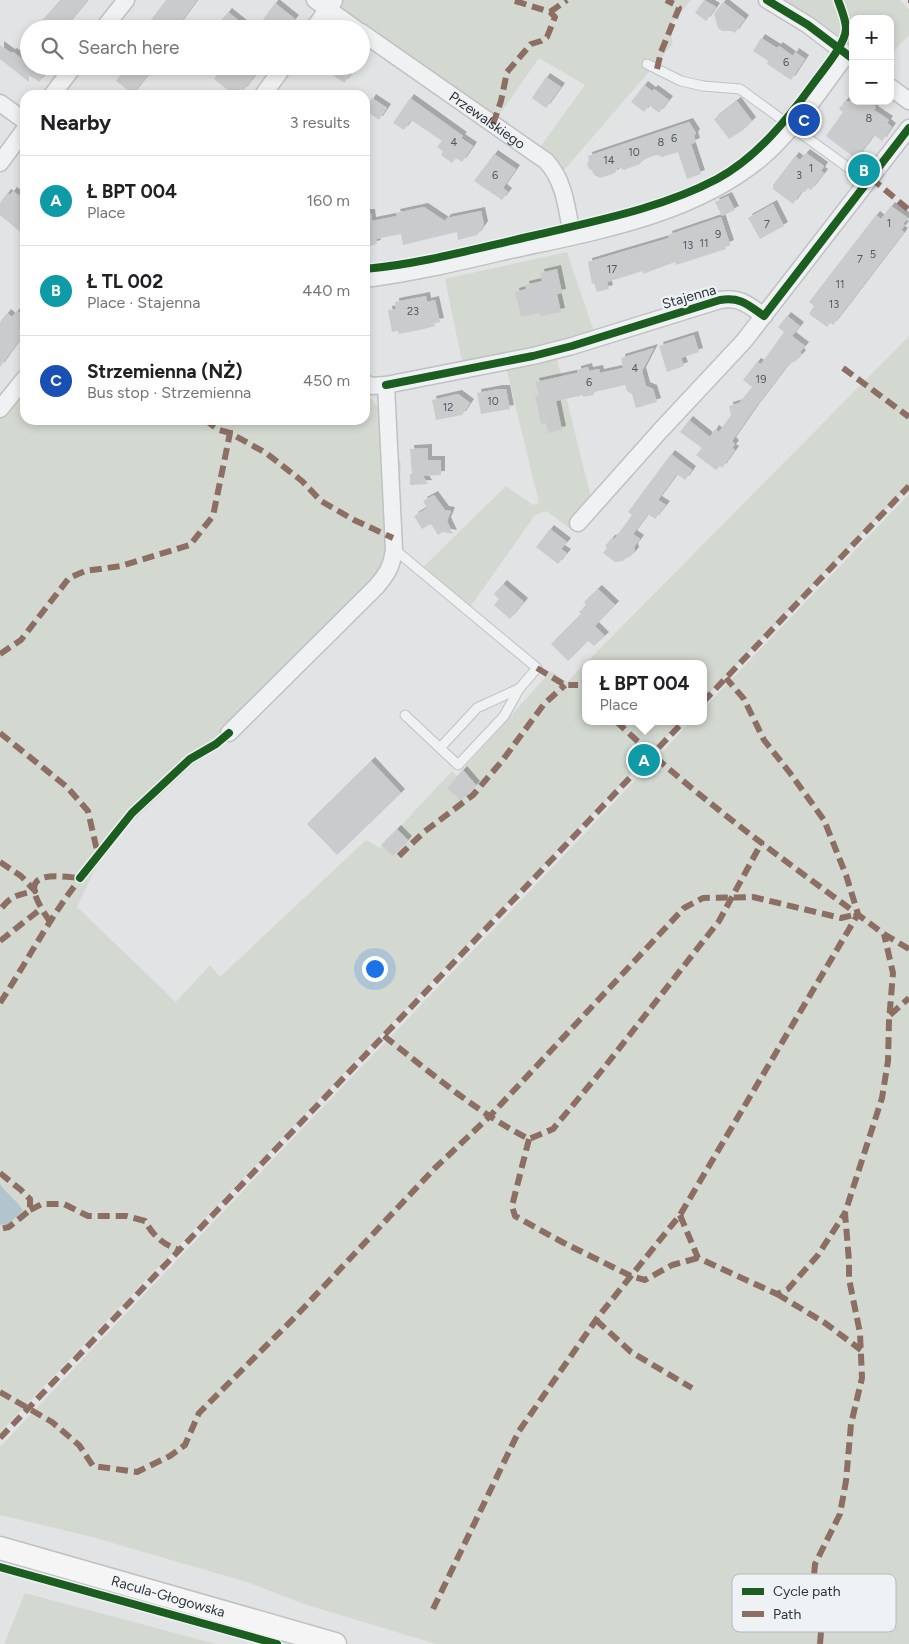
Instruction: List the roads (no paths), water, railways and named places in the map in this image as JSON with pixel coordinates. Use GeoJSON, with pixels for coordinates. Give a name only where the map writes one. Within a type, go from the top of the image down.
{"type":"FeatureCollection","features":[{"type":"Feature","properties":{"kind":"main road","name":"Racula-Głogowska"},"geometry":{"type":"LineString","coordinates":[[0,1548],[336,1644]]}},
{"type":"Feature","properties":{"kind":"street"},"geometry":{"type":"LineString","coordinates":[[110,20],[126,0]]}},
{"type":"Feature","properties":{"kind":"street"},"geometry":{"type":"LineString","coordinates":[[767,0],[808,25],[849,56]]}},
{"type":"Feature","properties":{"kind":"street"},"geometry":{"type":"LineString","coordinates":[[318,20],[326,3],[346,20]]}},
{"type":"Feature","properties":{"kind":"street","name":"Przewalskiego"},"geometry":{"type":"LineString","coordinates":[[370,38],[546,161],[555,170],[560,181],[572,236]]}},
{"type":"Feature","properties":{"kind":"street"},"geometry":{"type":"LineString","coordinates":[[370,278],[417,271],[632,221],[662,211],[718,187],[760,158],[792,126],[849,58]]}},
{"type":"Feature","properties":{"kind":"street"},"geometry":{"type":"LineString","coordinates":[[56,90],[67,75]]}},
{"type":"Feature","properties":{"kind":"street"},"geometry":{"type":"LineString","coordinates":[[267,90],[277,75]]}},
{"type":"Feature","properties":{"kind":"street"},"geometry":{"type":"LineString","coordinates":[[894,90],[909,101]]}},
{"type":"Feature","properties":{"kind":"street"},"geometry":{"type":"LineString","coordinates":[[0,103],[20,117]]}},
{"type":"Feature","properties":{"kind":"street"},"geometry":{"type":"LineString","coordinates":[[578,523],[660,431],[744,342],[909,128]]}},
{"type":"Feature","properties":{"kind":"street"},"geometry":{"type":"LineString","coordinates":[[0,163],[20,136]]}},
{"type":"Feature","properties":{"kind":"street","name":"Stajenna"},"geometry":{"type":"LineString","coordinates":[[370,385],[386,384],[533,356],[572,346],[720,300],[732,298],[745,302],[764,316]]}},
{"type":"Feature","properties":{"kind":"street"},"geometry":{"type":"LineString","coordinates":[[0,409],[20,384]]}},
{"type":"Feature","properties":{"kind":"street"},"geometry":{"type":"LineString","coordinates":[[229,733],[376,587],[386,575],[393,562],[394,549],[386,384]]}},
{"type":"Feature","properties":{"kind":"lane"},"geometry":{"type":"LineString","coordinates":[[647,64],[681,81],[703,86],[740,89],[868,182]]}},
{"type":"Feature","properties":{"kind":"lane"},"geometry":{"type":"LineString","coordinates":[[394,549],[537,668],[519,689],[504,716],[458,765],[405,715]]}},
{"type":"Feature","properties":{"kind":"lane"},"geometry":{"type":"LineString","coordinates":[[440,748],[477,708],[519,689]]}},
{"type":"Feature","properties":{"kind":"place","name":"Strzemienna (NŻ)"},"geometry":{"type":"Point","coordinates":[804,120]}},
{"type":"Feature","properties":{"kind":"place","name":"Ł TL 002"},"geometry":{"type":"Point","coordinates":[864,170]}},
{"type":"Feature","properties":{"kind":"place","name":"Ł BPT 004"},"geometry":{"type":"Point","coordinates":[644,760]}}]}
